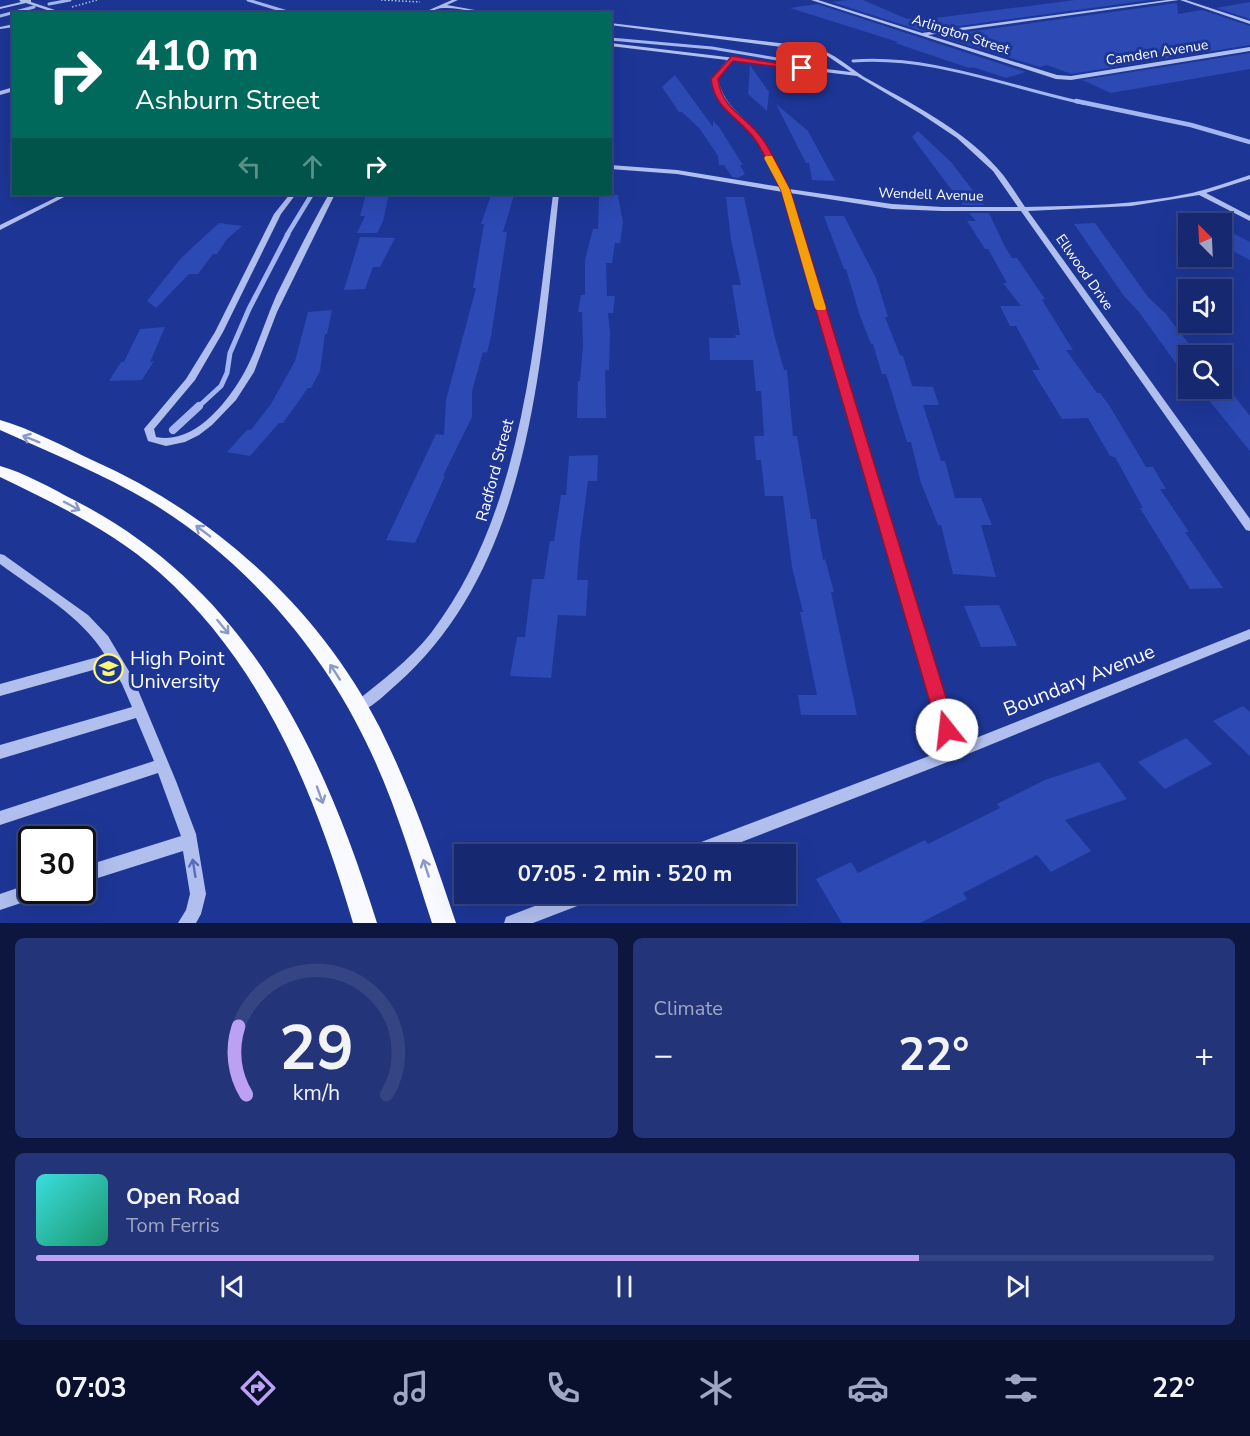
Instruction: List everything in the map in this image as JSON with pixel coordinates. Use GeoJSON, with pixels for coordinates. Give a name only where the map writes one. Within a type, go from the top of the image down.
{"type":"FeatureCollection","features":[{"type":"Feature","properties":{"kind":"main road"},"geometry":{"type":"LineString","coordinates":[[0,425],[62,451],[128,483],[179,513],[229,551],[273,594],[317,645],[358,708],[389,768],[444,923]]}},
{"type":"Feature","properties":{"kind":"main road"},"geometry":{"type":"LineString","coordinates":[[0,471],[72,506],[118,532],[214,616],[250,659],[312,771],[365,923]]}},
{"type":"Feature","properties":{"kind":"street"},"geometry":{"type":"LineString","coordinates":[[0,8],[32,0]]}},
{"type":"Feature","properties":{"kind":"street"},"geometry":{"type":"LineString","coordinates":[[427,12],[456,0]]}},
{"type":"Feature","properties":{"kind":"street","name":"Arlington Street"},"geometry":{"type":"LineString","coordinates":[[813,0],[1056,77],[1067,78]]}},
{"type":"Feature","properties":{"kind":"street"},"geometry":{"type":"LineString","coordinates":[[921,34],[1177,0]]}},
{"type":"Feature","properties":{"kind":"street"},"geometry":{"type":"LineString","coordinates":[[1182,0],[1250,23]]}},
{"type":"Feature","properties":{"kind":"street"},"geometry":{"type":"LineString","coordinates":[[23,1],[59,12]]}},
{"type":"Feature","properties":{"kind":"street"},"geometry":{"type":"LineString","coordinates":[[441,6],[482,12]]}},
{"type":"Feature","properties":{"kind":"street","name":"Ellwood Drive"},"geometry":{"type":"LineString","coordinates":[[612,24],[825,52],[959,138],[995,170],[1250,528]]}},
{"type":"Feature","properties":{"kind":"street","name":"Ellwood Drive"},"geometry":{"type":"LineString","coordinates":[[612,44],[858,75]]}},
{"type":"Feature","properties":{"kind":"street","name":"Camden Avenue"},"geometry":{"type":"LineString","coordinates":[[1067,78],[1250,49]]}},
{"type":"Feature","properties":{"kind":"street"},"geometry":{"type":"LineString","coordinates":[[732,58],[715,79],[716,94],[725,106],[749,126],[786,190],[953,753]]}},
{"type":"Feature","properties":{"kind":"street","name":"Wendell Avenue"},"geometry":{"type":"LineString","coordinates":[[612,167],[685,172],[887,206],[938,209],[1023,209],[1132,204],[1200,193],[1250,177]]}},
{"type":"Feature","properties":{"kind":"street"},"geometry":{"type":"LineString","coordinates":[[1200,193],[1250,219]]}},
{"type":"Feature","properties":{"kind":"street"},"geometry":{"type":"LineString","coordinates":[[0,228],[65,195]]}},
{"type":"Feature","properties":{"kind":"street"},"geometry":{"type":"LineString","coordinates":[[292,195],[278,214],[219,332],[190,380],[149,429],[152,439],[160,443],[183,440],[204,428],[227,405],[250,370],[265,328],[332,195]]}},
{"type":"Feature","properties":{"kind":"street","name":"Radford Street"},"geometry":{"type":"LineString","coordinates":[[358,708],[401,673],[435,637],[464,593],[500,518],[530,394],[556,195]]}},
{"type":"Feature","properties":{"kind":"street"},"geometry":{"type":"LineString","coordinates":[[0,558],[84,619],[115,658],[162,765],[189,841],[198,894],[193,914],[186,923]]}},
{"type":"Feature","properties":{"kind":"street","name":"Boundary Avenue"},"geometry":{"type":"LineString","coordinates":[[717,844],[953,753],[1250,634]]}},
{"type":"Feature","properties":{"kind":"street"},"geometry":{"type":"LineString","coordinates":[[0,690],[115,658]]}},
{"type":"Feature","properties":{"kind":"street"},"geometry":{"type":"LineString","coordinates":[[0,752],[140,711]]}},
{"type":"Feature","properties":{"kind":"street"},"geometry":{"type":"LineString","coordinates":[[0,818],[162,765]]}},
{"type":"Feature","properties":{"kind":"street"},"geometry":{"type":"LineString","coordinates":[[96,871],[189,841]]}},
{"type":"Feature","properties":{"kind":"street"},"geometry":{"type":"LineString","coordinates":[[0,902],[18,896]]}},
{"type":"Feature","properties":{"kind":"street"},"geometry":{"type":"LineString","coordinates":[[512,923],[561,904]]}},
{"type":"Feature","properties":{"kind":"path"},"geometry":{"type":"LineString","coordinates":[[72,7],[97,0]]}},
{"type":"Feature","properties":{"kind":"path"},"geometry":{"type":"LineString","coordinates":[[381,0],[441,6]]}},
{"type":"Feature","properties":{"kind":"building"},"geometry":{"type":"Polygon","coordinates":[[[863,0],[907,19],[923,17],[928,19],[1075,0],[1150,0],[922,31],[832,2],[863,0]]]}},
{"type":"Feature","properties":{"kind":"building"},"geometry":{"type":"Polygon","coordinates":[[[1250,2],[1250,19],[1216,8],[1250,2]]]}},
{"type":"Feature","properties":{"kind":"building"},"geometry":{"type":"Polygon","coordinates":[[[1177,3],[1178,14],[1202,10],[1250,26],[1250,45],[1071,74],[1047,65],[1040,67],[938,36],[1177,3]]]}},
{"type":"Feature","properties":{"kind":"building"},"geometry":{"type":"Polygon","coordinates":[[[817,4],[1026,72],[1006,78],[973,67],[969,68],[895,43],[898,42],[790,8],[817,4]]]}},
{"type":"Feature","properties":{"kind":"building"},"geometry":{"type":"Polygon","coordinates":[[[1250,53],[1250,69],[1111,93],[1082,80],[1250,53]]]}},
{"type":"Feature","properties":{"kind":"building"},"geometry":{"type":"Polygon","coordinates":[[[750,65],[769,92],[767,111],[748,94],[750,65]]]}},
{"type":"Feature","properties":{"kind":"building"},"geometry":{"type":"Polygon","coordinates":[[[675,75],[713,127],[713,121],[719,127],[743,165],[740,165],[745,174],[738,178],[732,177],[724,165],[719,165],[718,156],[700,129],[682,112],[679,112],[662,87],[675,75]]]}},
{"type":"Feature","properties":{"kind":"building"},"geometry":{"type":"Polygon","coordinates":[[[776,104],[808,131],[835,181],[812,180],[809,163],[806,163],[776,104]]]}},
{"type":"Feature","properties":{"kind":"building"},"geometry":{"type":"Polygon","coordinates":[[[918,131],[951,162],[984,205],[963,205],[912,137],[918,131]]]}},
{"type":"Feature","properties":{"kind":"building"},"geometry":{"type":"Polygon","coordinates":[[[366,195],[389,195],[383,221],[377,233],[357,233],[365,216],[360,216],[366,195]]]}},
{"type":"Feature","properties":{"kind":"building"},"geometry":{"type":"Polygon","coordinates":[[[491,195],[514,195],[503,232],[507,232],[491,337],[487,353],[483,352],[472,391],[472,417],[443,476],[445,476],[415,543],[386,540],[436,434],[444,435],[446,400],[476,288],[473,288],[484,224],[481,224],[491,195]]]}},
{"type":"Feature","properties":{"kind":"building"},"geometry":{"type":"Polygon","coordinates":[[[599,195],[618,195],[623,223],[620,243],[615,243],[612,263],[606,263],[607,296],[615,296],[613,313],[608,313],[610,333],[609,370],[605,370],[606,418],[577,418],[578,381],[580,381],[583,345],[582,312],[578,312],[581,295],[585,295],[585,260],[593,229],[598,229],[599,195]]]}},
{"type":"Feature","properties":{"kind":"building"},"geometry":{"type":"Polygon","coordinates":[[[726,197],[744,197],[774,334],[784,370],[787,370],[793,436],[797,436],[811,519],[816,519],[823,560],[825,559],[834,592],[831,592],[857,715],[801,715],[798,695],[817,695],[800,612],[803,612],[792,567],[783,496],[765,496],[761,460],[756,460],[754,436],[764,436],[761,391],[756,391],[753,360],[710,360],[709,338],[736,338],[735,335],[740,335],[732,285],[741,285],[731,240],[726,197]]]}},
{"type":"Feature","properties":{"kind":"building"},"geometry":{"type":"Polygon","coordinates":[[[969,213],[989,213],[1004,245],[1012,258],[1017,258],[1045,299],[1042,300],[1073,350],[1066,350],[1097,393],[1100,393],[1109,405],[1146,467],[1153,467],[1166,489],[1160,489],[1189,532],[1185,532],[1223,588],[1190,589],[1140,508],[1143,508],[1115,457],[1110,456],[1088,418],[1062,419],[1032,370],[1040,370],[1016,326],[1010,326],[1000,306],[1021,306],[1003,283],[1007,283],[988,249],[985,249],[967,221],[976,221],[969,213]]]}},
{"type":"Feature","properties":{"kind":"building"},"geometry":{"type":"Polygon","coordinates":[[[824,216],[844,216],[876,278],[888,317],[885,317],[900,355],[903,356],[912,386],[933,387],[939,405],[923,405],[941,461],[945,461],[955,498],[981,498],[992,525],[981,525],[996,577],[953,574],[941,525],[938,525],[921,483],[911,442],[907,442],[886,374],[882,374],[873,344],[871,344],[860,316],[846,269],[844,269],[824,216]]]}},
{"type":"Feature","properties":{"kind":"building"},"geometry":{"type":"Polygon","coordinates":[[[219,223],[242,226],[227,239],[217,254],[213,254],[198,274],[189,274],[156,308],[147,301],[181,258],[219,223]]]}},
{"type":"Feature","properties":{"kind":"building"},"geometry":{"type":"Polygon","coordinates":[[[1095,223],[1148,297],[1166,314],[1178,333],[1190,345],[1178,345],[1178,366],[1139,312],[1124,296],[1074,224],[1095,223]]]}},
{"type":"Feature","properties":{"kind":"building"},"geometry":{"type":"Polygon","coordinates":[[[1232,233],[1250,242],[1250,260],[1232,251],[1232,233]]]}},
{"type":"Feature","properties":{"kind":"building"},"geometry":{"type":"Polygon","coordinates":[[[360,237],[395,238],[380,267],[373,267],[365,289],[344,290],[360,237]]]}},
{"type":"Feature","properties":{"kind":"building"},"geometry":{"type":"Polygon","coordinates":[[[332,310],[327,334],[325,334],[320,371],[311,388],[308,388],[283,423],[279,423],[250,456],[227,452],[247,430],[251,430],[271,404],[295,361],[308,312],[332,310]]]}},
{"type":"Feature","properties":{"kind":"building"},"geometry":{"type":"Polygon","coordinates":[[[165,327],[150,362],[154,361],[142,380],[109,381],[121,362],[124,362],[140,329],[165,327]]]}},
{"type":"Feature","properties":{"kind":"building"},"geometry":{"type":"Polygon","coordinates":[[[1232,393],[1250,416],[1250,451],[1208,399],[1232,399],[1232,393]]]}},
{"type":"Feature","properties":{"kind":"building"},"geometry":{"type":"Polygon","coordinates":[[[598,455],[597,481],[588,481],[577,580],[588,580],[586,616],[558,615],[551,678],[510,676],[517,637],[525,637],[532,579],[544,579],[550,541],[554,541],[561,495],[566,495],[569,456],[598,455]]]}},
{"type":"Feature","properties":{"kind":"building"},"geometry":{"type":"Polygon","coordinates":[[[999,605],[1017,646],[981,647],[964,606],[999,605]]]}},
{"type":"Feature","properties":{"kind":"building"},"geometry":{"type":"Polygon","coordinates":[[[1243,706],[1250,712],[1250,756],[1213,721],[1243,706]]]}},
{"type":"Feature","properties":{"kind":"building"},"geometry":{"type":"Polygon","coordinates":[[[1186,738],[1212,764],[1165,789],[1138,762],[1186,738]]]}},
{"type":"Feature","properties":{"kind":"building"},"geometry":{"type":"Polygon","coordinates":[[[1099,762],[1127,799],[1065,820],[1091,851],[1051,872],[1037,855],[963,893],[967,899],[920,923],[842,923],[816,879],[851,862],[858,873],[925,840],[928,844],[1000,808],[997,804],[1045,780],[1099,762]]]}},
{"type":"Feature","properties":{"kind":"waterway"},"geometry":{"type":"LineString","coordinates":[[49,4],[70,0]]}},
{"type":"Feature","properties":{"kind":"waterway"},"geometry":{"type":"LineString","coordinates":[[248,0],[287,12]]}},
{"type":"Feature","properties":{"kind":"waterway"},"geometry":{"type":"LineString","coordinates":[[15,12],[34,7]]}},
{"type":"Feature","properties":{"kind":"waterway"},"geometry":{"type":"LineString","coordinates":[[0,16],[12,13]]}},
{"type":"Feature","properties":{"kind":"waterway"},"geometry":{"type":"LineString","coordinates":[[612,39],[712,48],[777,59],[821,58]]}},
{"type":"Feature","properties":{"kind":"waterway"},"geometry":{"type":"LineString","coordinates":[[853,61],[882,60],[940,67],[1083,103]]}},
{"type":"Feature","properties":{"kind":"waterway"},"geometry":{"type":"LineString","coordinates":[[1076,101],[1191,125],[1250,142]]}},
{"type":"Feature","properties":{"kind":"waterway"},"geometry":{"type":"LineString","coordinates":[[287,235],[311,195]]}},
{"type":"Feature","properties":{"kind":"waterway"},"geometry":{"type":"LineString","coordinates":[[197,408],[221,386],[227,373],[230,353],[249,309],[288,234]]}},
{"type":"Feature","properties":{"kind":"waterway"},"geometry":{"type":"LineString","coordinates":[[173,430],[199,406]]}},
{"type":"Feature","properties":{"kind":"slow traffic"},"geometry":{"type":"LineString","coordinates":[[769,158],[786,190],[821,308]]}},
{"type":"Feature","properties":{"kind":"place","name":"High Point University"},"geometry":{"type":"Point","coordinates":[109,669]}},
{"type":"Feature","properties":{"kind":"route"},"geometry":{"type":"LineString","coordinates":[[802,68],[732,58],[715,79],[716,94],[725,106],[749,126],[786,190],[947,730]]}}]}
